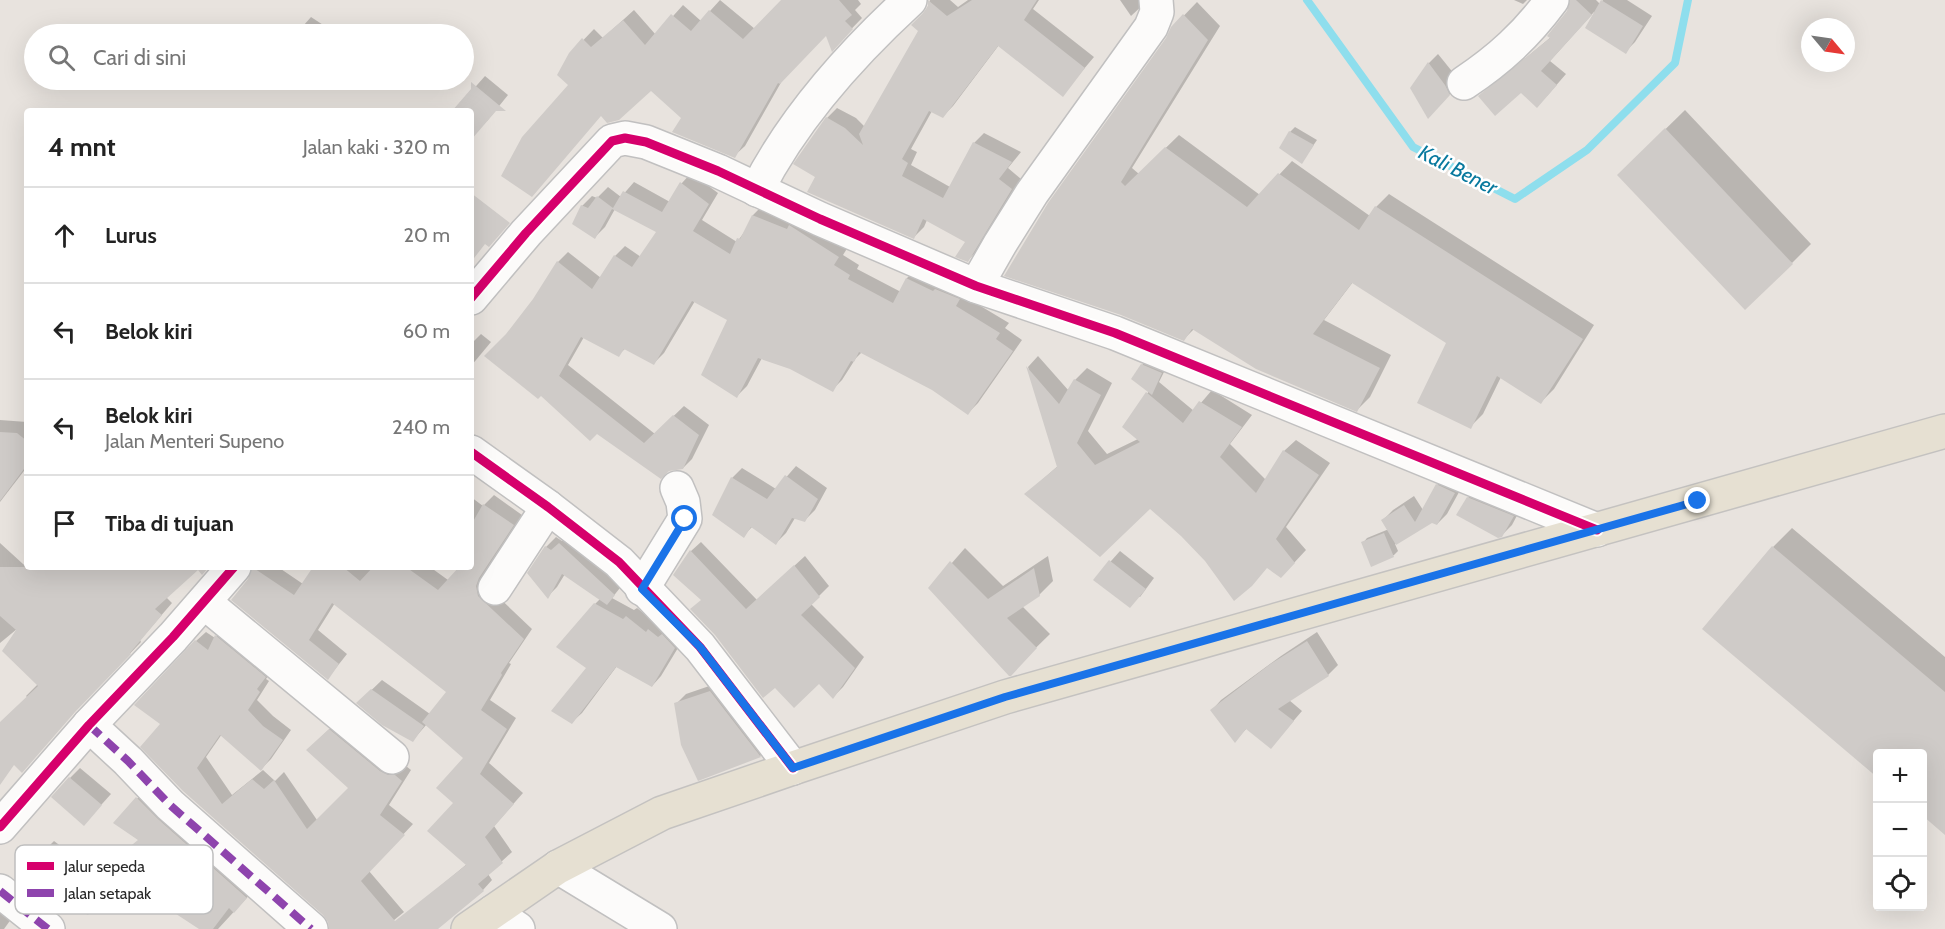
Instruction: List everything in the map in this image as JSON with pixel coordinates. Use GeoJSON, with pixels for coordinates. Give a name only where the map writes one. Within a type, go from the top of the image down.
{"type":"FeatureCollection","features":[{"type":"Feature","properties":{"kind":"main road"},"geometry":{"type":"LineString","coordinates":[[493,923],[558,867],[662,813],[793,768],[1005,697],[1945,431]]}},
{"type":"Feature","properties":{"kind":"street"},"geometry":{"type":"LineString","coordinates":[[757,190],[806,112],[861,48],[910,0]]}},
{"type":"Feature","properties":{"kind":"street"},"geometry":{"type":"LineString","coordinates":[[976,286],[1032,194],[1151,27],[1157,12],[1156,0]]}},
{"type":"Feature","properties":{"kind":"street"},"geometry":{"type":"LineString","coordinates":[[1464,83],[1494,63],[1534,25],[1552,0]]}},
{"type":"Feature","properties":{"kind":"street"},"geometry":{"type":"LineString","coordinates":[[474,294],[526,233],[612,141],[625,138],[646,142],[718,171],[820,219],[976,286],[1115,333],[1598,530]]}},
{"type":"Feature","properties":{"kind":"street"},"geometry":{"type":"LineString","coordinates":[[474,454],[619,562],[642,589],[700,647],[793,768]]}},
{"type":"Feature","properties":{"kind":"street"},"geometry":{"type":"LineString","coordinates":[[642,589],[685,519],[683,502],[676,488]]}},
{"type":"Feature","properties":{"kind":"street"},"geometry":{"type":"LineString","coordinates":[[495,588],[548,507]]}},
{"type":"Feature","properties":{"kind":"street"},"geometry":{"type":"LineString","coordinates":[[0,827],[88,725],[172,638],[231,570]]}},
{"type":"Feature","properties":{"kind":"street"},"geometry":{"type":"LineString","coordinates":[[204,602],[392,757]]}},
{"type":"Feature","properties":{"kind":"street"},"geometry":{"type":"LineString","coordinates":[[88,725],[128,761],[170,805],[311,929]]}},
{"type":"Feature","properties":{"kind":"street"},"geometry":{"type":"LineString","coordinates":[[558,867],[660,929]]}},
{"type":"Feature","properties":{"kind":"street"},"geometry":{"type":"LineString","coordinates":[[0,891],[15,903]]}},
{"type":"Feature","properties":{"kind":"street"},"geometry":{"type":"LineString","coordinates":[[29,914],[48,929]]}},
{"type":"Feature","properties":{"kind":"building"},"geometry":{"type":"Polygon","coordinates":[[[781,0],[839,0],[852,15],[845,21],[853,29],[832,52],[826,36],[780,84],[778,83],[735,158],[672,132],[681,118],[651,91],[619,120],[607,123],[601,116],[532,197],[501,176],[522,137],[568,85],[557,75],[569,53],[582,38],[591,47],[623,20],[645,45],[671,14],[691,31],[709,10],[743,39],[781,0]]]}},
{"type":"Feature","properties":{"kind":"building"},"geometry":{"type":"Polygon","coordinates":[[[928,0],[947,16],[972,0],[1037,0],[1024,20],[1085,68],[1063,97],[998,46],[943,118],[929,111],[902,159],[908,163],[902,176],[943,198],[973,142],[1012,162],[999,179],[1012,189],[968,262],[955,257],[965,242],[923,219],[914,239],[807,192],[815,177],[793,164],[826,117],[845,128],[863,145],[859,134],[918,31],[911,25],[928,6],[928,0]]]}},
{"type":"Feature","properties":{"kind":"building"},"geometry":{"type":"Polygon","coordinates":[[[1570,0],[1576,0],[1592,15],[1541,71],[1557,85],[1537,108],[1521,93],[1495,116],[1478,96],[1550,38],[1547,36],[1567,11],[1570,0]]]}},
{"type":"Feature","properties":{"kind":"building"},"geometry":{"type":"Polygon","coordinates":[[[1601,0],[1643,26],[1626,54],[1585,28],[1601,0]]]}},
{"type":"Feature","properties":{"kind":"building"},"geometry":{"type":"Polygon","coordinates":[[[1183,14],[1208,40],[1121,182],[1125,186],[1165,147],[1247,207],[1278,173],[1359,230],[1375,206],[1583,339],[1541,404],[1497,376],[1471,429],[1417,403],[1446,343],[1352,283],[1313,334],[1380,368],[1357,412],[1256,369],[1192,329],[1184,341],[1121,315],[1004,276],[1048,203],[1166,38],[1171,27],[1183,14]]]}},
{"type":"Feature","properties":{"kind":"building"},"geometry":{"type":"Polygon","coordinates":[[[1428,62],[1450,95],[1428,119],[1410,88],[1428,62]]]}},
{"type":"Feature","properties":{"kind":"building"},"geometry":{"type":"Polygon","coordinates":[[[474,84],[506,111],[496,111],[474,137],[474,108],[455,108],[470,90],[474,90],[474,84]]]}},
{"type":"Feature","properties":{"kind":"building"},"geometry":{"type":"Polygon","coordinates":[[[1665,128],[1793,264],[1745,310],[1617,175],[1665,128]]]}},
{"type":"Feature","properties":{"kind":"building"},"geometry":{"type":"Polygon","coordinates":[[[1289,131],[1314,145],[1302,164],[1279,148],[1289,131]]]}},
{"type":"Feature","properties":{"kind":"building"},"geometry":{"type":"Polygon","coordinates":[[[680,182],[709,204],[693,231],[730,254],[752,215],[787,229],[789,225],[839,257],[834,265],[850,275],[848,279],[893,303],[906,278],[933,291],[935,289],[960,299],[956,306],[1000,333],[996,339],[1013,351],[968,415],[932,390],[859,352],[854,362],[851,361],[833,392],[790,369],[758,358],[737,398],[701,375],[727,320],[692,301],[654,365],[624,349],[619,357],[581,337],[559,376],[644,443],[673,415],[699,435],[683,469],[669,471],[661,479],[597,434],[590,441],[541,396],[538,399],[484,356],[506,334],[533,299],[557,261],[592,289],[614,255],[632,267],[656,232],[612,209],[595,239],[572,224],[581,205],[588,208],[597,196],[613,208],[623,191],[662,212],[680,182]]]}},
{"type":"Feature","properties":{"kind":"building"},"geometry":{"type":"Polygon","coordinates":[[[474,195],[510,223],[489,247],[485,244],[474,258],[474,195]]]}},
{"type":"Feature","properties":{"kind":"building"},"geometry":{"type":"Polygon","coordinates":[[[1141,364],[1162,373],[1152,395],[1131,379],[1141,364]]]}},
{"type":"Feature","properties":{"kind":"building"},"geometry":{"type":"Polygon","coordinates":[[[1026,366],[1059,404],[1074,379],[1101,395],[1077,443],[1095,465],[1140,442],[1122,427],[1146,392],[1183,423],[1199,401],[1242,427],[1220,457],[1256,493],[1283,450],[1319,475],[1276,539],[1295,563],[1281,578],[1267,568],[1252,586],[1234,601],[1205,561],[1150,509],[1100,557],[1024,494],[1057,467],[1026,366]]]}},
{"type":"Feature","properties":{"kind":"building"},"geometry":{"type":"Polygon","coordinates":[[[0,432],[17,433],[24,439],[24,469],[0,501],[0,432]]]}},
{"type":"Feature","properties":{"kind":"building"},"geometry":{"type":"Polygon","coordinates":[[[785,475],[818,499],[805,522],[792,518],[776,545],[751,527],[744,538],[712,515],[731,477],[767,499],[785,475]]]}},
{"type":"Feature","properties":{"kind":"building"},"geometry":{"type":"Polygon","coordinates":[[[1436,484],[1455,493],[1437,525],[1432,523],[1396,545],[1381,520],[1404,505],[1415,522],[1436,484]]]}},
{"type":"Feature","properties":{"kind":"building"},"geometry":{"type":"Polygon","coordinates":[[[1467,497],[1514,516],[1502,537],[1498,538],[1456,515],[1467,497]]]}},
{"type":"Feature","properties":{"kind":"building"},"geometry":{"type":"Polygon","coordinates":[[[483,504],[514,525],[476,586],[478,596],[524,639],[501,673],[502,675],[481,710],[507,729],[480,774],[514,804],[485,837],[503,863],[478,884],[484,891],[438,929],[329,929],[328,922],[323,915],[183,791],[140,747],[160,724],[134,705],[195,640],[208,650],[215,635],[266,677],[257,689],[260,692],[248,710],[263,726],[283,740],[261,771],[220,735],[197,768],[222,804],[252,779],[264,789],[274,780],[307,829],[348,788],[306,750],[329,729],[380,771],[388,775],[395,775],[402,781],[380,815],[405,835],[361,881],[395,921],[466,865],[427,831],[453,803],[436,788],[463,758],[422,722],[446,692],[332,603],[309,640],[339,664],[328,680],[231,600],[248,579],[251,570],[256,570],[294,595],[311,570],[347,570],[360,581],[370,570],[410,570],[438,590],[456,570],[474,570],[474,520],[483,504]]]}},
{"type":"Feature","properties":{"kind":"building"},"geometry":{"type":"Polygon","coordinates":[[[1384,533],[1394,557],[1371,567],[1361,542],[1384,533]]]}},
{"type":"Feature","properties":{"kind":"building"},"geometry":{"type":"Polygon","coordinates":[[[559,543],[615,595],[607,605],[562,574],[548,599],[527,573],[545,546],[551,550],[559,543]]]}},
{"type":"Feature","properties":{"kind":"building"},"geometry":{"type":"Polygon","coordinates":[[[1772,546],[1945,692],[1945,835],[1927,819],[1927,749],[1873,749],[1873,774],[1702,629],[1772,546]]]}},
{"type":"Feature","properties":{"kind":"building"},"geometry":{"type":"Polygon","coordinates":[[[690,550],[746,609],[794,565],[820,597],[801,615],[855,668],[833,699],[819,684],[794,708],[775,688],[763,698],[715,635],[690,609],[701,600],[673,575],[690,550]]]}},
{"type":"Feature","properties":{"kind":"building"},"geometry":{"type":"Polygon","coordinates":[[[1109,560],[1146,589],[1130,608],[1093,580],[1109,560]]]}},
{"type":"Feature","properties":{"kind":"building"},"geometry":{"type":"Polygon","coordinates":[[[950,561],[988,599],[1034,568],[1040,596],[1007,618],[1037,648],[1011,676],[928,588],[950,561]]]}},
{"type":"Feature","properties":{"kind":"building"},"geometry":{"type":"Polygon","coordinates":[[[0,567],[24,567],[24,570],[198,570],[155,609],[162,615],[131,654],[75,712],[22,773],[14,765],[0,785],[0,722],[38,686],[2,651],[16,630],[0,616],[0,567]]]}},
{"type":"Feature","properties":{"kind":"building"},"geometry":{"type":"Polygon","coordinates":[[[594,603],[623,619],[626,616],[646,632],[648,629],[658,637],[662,634],[675,648],[652,687],[616,667],[572,724],[551,711],[586,668],[556,647],[594,603]]]}},
{"type":"Feature","properties":{"kind":"building"},"geometry":{"type":"Polygon","coordinates":[[[1307,641],[1329,676],[1278,709],[1294,721],[1271,749],[1246,729],[1235,743],[1210,710],[1269,665],[1307,641]]]}},
{"type":"Feature","properties":{"kind":"building"},"geometry":{"type":"Polygon","coordinates":[[[371,689],[424,726],[413,742],[382,725],[356,703],[371,689]]]}},
{"type":"Feature","properties":{"kind":"building"},"geometry":{"type":"Polygon","coordinates":[[[710,691],[761,757],[698,781],[681,745],[674,703],[710,691]]]}},
{"type":"Feature","properties":{"kind":"building"},"geometry":{"type":"Polygon","coordinates":[[[69,777],[102,805],[84,826],[51,797],[69,777]]]}},
{"type":"Feature","properties":{"kind":"building"},"geometry":{"type":"Polygon","coordinates":[[[136,797],[187,845],[132,845],[138,840],[113,823],[136,797]]]}},
{"type":"Feature","properties":{"kind":"building"},"geometry":{"type":"Polygon","coordinates":[[[213,868],[247,898],[234,913],[229,908],[213,929],[199,929],[176,914],[213,914],[213,868]]]}},
{"type":"Feature","properties":{"kind":"waterway","name":"Kali Bener"},"geometry":{"type":"LineString","coordinates":[[1307,0],[1413,147],[1515,199],[1587,150],[1675,63],[1688,0]]}},
{"type":"Feature","properties":{"kind":"marked path"},"geometry":{"type":"LineString","coordinates":[[89,725],[170,805],[311,929]]}},
{"type":"Feature","properties":{"kind":"marked path"},"geometry":{"type":"LineString","coordinates":[[0,891],[15,903]]}},
{"type":"Feature","properties":{"kind":"marked path"},"geometry":{"type":"LineString","coordinates":[[29,914],[48,929]]}},
{"type":"Feature","properties":{"kind":"cycle path"},"geometry":{"type":"LineString","coordinates":[[474,294],[526,233],[612,141],[625,138],[646,142],[718,171],[820,219],[976,286],[1115,333],[1597,530]]}},
{"type":"Feature","properties":{"kind":"cycle path"},"geometry":{"type":"LineString","coordinates":[[474,454],[619,562],[700,647],[793,768]]}},
{"type":"Feature","properties":{"kind":"cycle path"},"geometry":{"type":"LineString","coordinates":[[0,827],[89,725],[173,637],[231,570]]}},
{"type":"Feature","properties":{"kind":"route"},"geometry":{"type":"LineString","coordinates":[[685,519],[642,589],[700,647],[793,768],[1005,697],[1698,501]]}}]}
